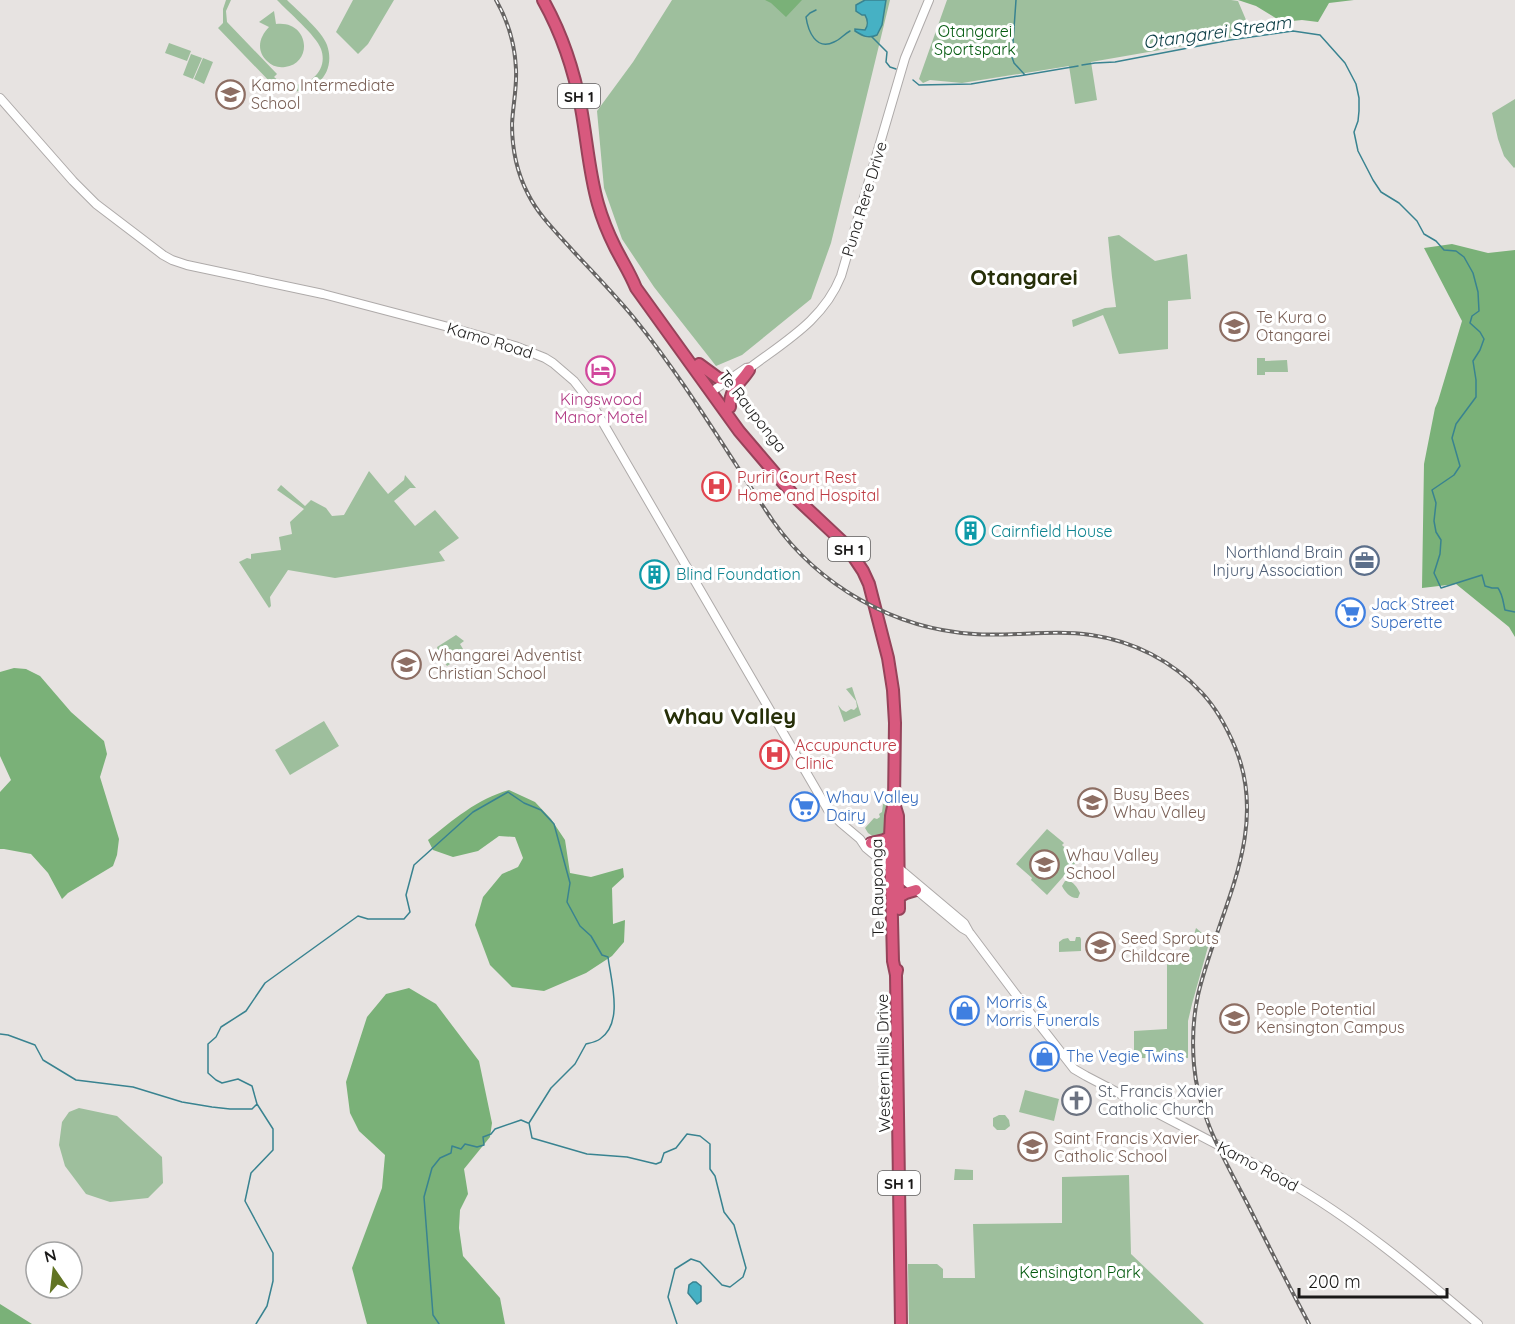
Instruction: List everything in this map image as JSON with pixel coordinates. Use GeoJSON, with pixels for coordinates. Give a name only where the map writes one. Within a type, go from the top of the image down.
{"type":"FeatureCollection","features":[{"type":"Feature","properties":{"kind":"highway","name":"Te Rauponga"},"geometry":{"type":"LineString","coordinates":[[543,0],[560,33],[573,70],[591,177],[599,206],[615,247],[633,277],[636,288],[715,392],[730,407],[774,463],[808,501],[845,536],[859,554],[872,581],[888,647],[893,690],[894,802],[890,837],[895,868],[893,962],[896,975]]}},
{"type":"Feature","properties":{"kind":"highway","name":"Te Rauponga"},"geometry":{"type":"LineString","coordinates":[[633,277],[638,280],[699,364],[739,431],[796,498],[846,544],[855,556],[869,584],[888,658]]}},
{"type":"Feature","properties":{"kind":"highway"},"geometry":{"type":"LineString","coordinates":[[699,364],[718,378],[728,380]]}},
{"type":"Feature","properties":{"kind":"highway"},"geometry":{"type":"LineString","coordinates":[[730,407],[730,395],[750,368]]}},
{"type":"Feature","properties":{"kind":"highway","name":"Western Hills Drive"},"geometry":{"type":"LineString","coordinates":[[894,802],[898,816],[895,868],[899,897],[900,961],[896,975],[901,1324]]}},
{"type":"Feature","properties":{"kind":"highway"},"geometry":{"type":"LineString","coordinates":[[872,843],[890,837]]}},
{"type":"Feature","properties":{"kind":"highway"},"geometry":{"type":"LineString","coordinates":[[899,897],[906,892],[916,890]]}},
{"type":"Feature","properties":{"kind":"main road","name":"Puna Rere Drive"},"geometry":{"type":"LineString","coordinates":[[715,392],[780,345],[826,305],[835,288],[849,248],[905,58],[929,0]]}},
{"type":"Feature","properties":{"kind":"main road","name":"Kamo Road"},"geometry":{"type":"LineString","coordinates":[[0,98],[85,194],[172,260],[323,294],[471,332],[528,351],[545,358],[561,369],[578,385],[592,404],[828,810],[860,839],[866,848],[964,922],[969,932],[1074,1069],[1300,1188],[1386,1248],[1478,1324]]}},
{"type":"Feature","properties":{"kind":"main road","name":"Puna Rere Drive"},"geometry":{"type":"LineString","coordinates":[[715,392],[728,380],[746,368],[750,368]]}},
{"type":"Feature","properties":{"kind":"main road","name":"Kamo Road"},"geometry":{"type":"LineString","coordinates":[[860,839],[872,843],[916,890],[969,932]]}},
{"type":"Feature","properties":{"kind":"green space"},"geometry":{"type":"Polygon","coordinates":[[[226,0],[231,0],[226,11],[227,22],[277,74],[274,77],[292,85],[301,84],[316,75],[323,59],[321,49],[314,37],[277,0],[287,0],[315,28],[327,45],[328,69],[323,78],[315,85],[295,91],[284,90],[273,85],[218,28],[223,23],[223,9],[226,0]]]}},
{"type":"Feature","properties":{"kind":"green space"},"geometry":{"type":"Polygon","coordinates":[[[353,0],[394,0],[368,44],[358,54],[336,32],[353,0]]]}},
{"type":"Feature","properties":{"kind":"green space"},"geometry":{"type":"Polygon","coordinates":[[[672,0],[890,0],[831,243],[811,299],[742,355],[716,366],[654,287],[622,239],[604,188],[597,111],[633,62],[672,0]]]}},
{"type":"Feature","properties":{"kind":"green space"},"geometry":{"type":"Polygon","coordinates":[[[765,0],[802,0],[786,17],[765,0]]]}},
{"type":"Feature","properties":{"kind":"green space","name":"Otangarei Sportspark"},"geometry":{"type":"Polygon","coordinates":[[[947,0],[1231,0],[1238,1],[1252,34],[1091,62],[1097,100],[1075,104],[1069,66],[962,83],[930,80],[923,83],[919,79],[947,0]]]}},
{"type":"Feature","properties":{"kind":"green space"},"geometry":{"type":"Polygon","coordinates":[[[1238,0],[1354,0],[1329,3],[1318,22],[1302,20],[1282,22],[1256,6],[1238,0]]]}},
{"type":"Feature","properties":{"kind":"green space"},"geometry":{"type":"Polygon","coordinates":[[[274,11],[276,24],[295,28],[304,42],[304,51],[300,58],[294,64],[285,67],[269,63],[260,48],[263,35],[269,27],[259,22],[274,11]]]}},
{"type":"Feature","properties":{"kind":"green space"},"geometry":{"type":"Polygon","coordinates":[[[169,43],[191,51],[187,61],[165,53],[169,43]]]}},
{"type":"Feature","properties":{"kind":"green space"},"geometry":{"type":"Polygon","coordinates":[[[191,54],[202,58],[193,79],[183,75],[191,54]]]}},
{"type":"Feature","properties":{"kind":"green space"},"geometry":{"type":"Polygon","coordinates":[[[203,58],[213,62],[204,84],[194,79],[203,58]]]}},
{"type":"Feature","properties":{"kind":"green space"},"geometry":{"type":"Polygon","coordinates":[[[1515,99],[1514,168],[1504,156],[1492,113],[1515,99]]]}},
{"type":"Feature","properties":{"kind":"green space"},"geometry":{"type":"Polygon","coordinates":[[[1119,235],[1155,261],[1187,254],[1191,299],[1168,301],[1168,349],[1119,354],[1103,315],[1073,327],[1072,320],[1105,308],[1116,307],[1108,237],[1119,235]]]}},
{"type":"Feature","properties":{"kind":"green space"},"geometry":{"type":"Polygon","coordinates":[[[1452,244],[1488,253],[1515,250],[1515,637],[1509,627],[1456,584],[1422,588],[1424,464],[1435,408],[1462,321],[1424,248],[1452,244]]]}},
{"type":"Feature","properties":{"kind":"green space"},"geometry":{"type":"Polygon","coordinates":[[[1257,358],[1265,358],[1265,361],[1287,360],[1288,372],[1265,372],[1265,375],[1257,375],[1257,358]]]}},
{"type":"Feature","properties":{"kind":"green space"},"geometry":{"type":"Polygon","coordinates":[[[369,471],[388,494],[404,480],[405,475],[416,488],[410,488],[394,501],[415,526],[435,510],[459,538],[439,552],[445,561],[335,578],[288,570],[270,597],[271,606],[269,608],[239,562],[247,558],[251,559],[251,554],[281,550],[279,537],[292,534],[290,522],[304,509],[277,490],[281,485],[305,506],[311,500],[326,508],[332,516],[344,515],[369,471]]]}},
{"type":"Feature","properties":{"kind":"green space"},"geometry":{"type":"Polygon","coordinates":[[[456,635],[464,641],[460,644],[466,654],[447,666],[439,655],[437,647],[456,635]]]}},
{"type":"Feature","properties":{"kind":"green space"},"geometry":{"type":"Polygon","coordinates":[[[14,668],[26,669],[40,676],[71,712],[104,741],[107,754],[100,777],[119,839],[117,855],[113,866],[62,899],[48,873],[31,854],[0,849],[0,792],[11,780],[0,756],[0,672],[14,668]]]}},
{"type":"Feature","properties":{"kind":"green space"},"geometry":{"type":"Polygon","coordinates":[[[852,687],[861,715],[844,722],[838,705],[846,712],[857,707],[856,701],[846,689],[852,687]]]}},
{"type":"Feature","properties":{"kind":"green space"},"geometry":{"type":"Polygon","coordinates":[[[324,721],[339,746],[290,775],[275,750],[324,721]]]}},
{"type":"Feature","properties":{"kind":"green space"},"geometry":{"type":"Polygon","coordinates":[[[509,790],[535,802],[551,819],[565,840],[570,873],[591,877],[623,868],[624,877],[612,888],[613,924],[625,920],[624,942],[612,956],[586,973],[544,991],[512,987],[490,965],[475,925],[483,897],[502,874],[518,867],[523,858],[515,837],[499,836],[478,851],[453,857],[433,850],[428,840],[476,805],[509,790]]]}},
{"type":"Feature","properties":{"kind":"green space"},"geometry":{"type":"Polygon","coordinates":[[[883,804],[888,804],[887,831],[885,836],[874,837],[865,828],[874,818],[880,817],[883,804]]]}},
{"type":"Feature","properties":{"kind":"green space"},"geometry":{"type":"Polygon","coordinates":[[[1047,829],[1064,843],[1062,845],[1078,860],[1047,895],[1016,864],[1047,829]]]}},
{"type":"Feature","properties":{"kind":"green space"},"geometry":{"type":"Polygon","coordinates":[[[1065,881],[1076,886],[1080,893],[1078,898],[1065,891],[1062,886],[1065,881]]]}},
{"type":"Feature","properties":{"kind":"green space"},"geometry":{"type":"Polygon","coordinates":[[[1196,928],[1211,936],[1188,1021],[1188,1058],[1134,1058],[1134,1031],[1167,1029],[1167,951],[1189,951],[1196,928]]]}},
{"type":"Feature","properties":{"kind":"green space"},"geometry":{"type":"Polygon","coordinates":[[[1076,937],[1081,939],[1081,951],[1059,952],[1059,942],[1068,938],[1070,941],[1075,941],[1076,937]]]}},
{"type":"Feature","properties":{"kind":"green space"},"geometry":{"type":"Polygon","coordinates":[[[409,988],[436,1004],[479,1061],[492,1123],[490,1137],[464,1169],[468,1194],[460,1210],[459,1228],[463,1256],[500,1298],[505,1324],[367,1324],[352,1268],[382,1188],[385,1155],[359,1131],[350,1113],[346,1082],[367,1017],[386,994],[409,988]]]}},
{"type":"Feature","properties":{"kind":"green space"},"geometry":{"type":"Polygon","coordinates":[[[1025,1090],[1059,1099],[1054,1121],[1019,1112],[1025,1090]]]}},
{"type":"Feature","properties":{"kind":"green space"},"geometry":{"type":"Polygon","coordinates":[[[79,1108],[117,1116],[162,1157],[163,1183],[148,1198],[110,1202],[86,1194],[65,1166],[59,1145],[62,1122],[69,1112],[79,1108]]]}},
{"type":"Feature","properties":{"kind":"green space"},"geometry":{"type":"Polygon","coordinates":[[[1005,1115],[1009,1120],[1010,1126],[1005,1130],[997,1130],[993,1126],[993,1118],[1005,1115]]]}},
{"type":"Feature","properties":{"kind":"green space"},"geometry":{"type":"Polygon","coordinates":[[[955,1169],[973,1170],[973,1180],[954,1180],[955,1169]]]}},
{"type":"Feature","properties":{"kind":"green space","name":"Kensington Park"},"geometry":{"type":"Polygon","coordinates":[[[1129,1175],[1131,1254],[1204,1324],[909,1324],[908,1264],[937,1264],[943,1269],[943,1278],[975,1278],[973,1224],[1062,1223],[1062,1177],[1129,1175]]]}},
{"type":"Feature","properties":{"kind":"green space"},"geometry":{"type":"Polygon","coordinates":[[[0,1304],[32,1324],[0,1324],[0,1304]]]}},
{"type":"Feature","properties":{"kind":"water"},"geometry":{"type":"Polygon","coordinates":[[[865,0],[886,0],[882,25],[877,35],[871,37],[855,31],[855,29],[865,30],[867,27],[865,15],[856,11],[856,5],[865,0]]]}},
{"type":"Feature","properties":{"kind":"water"},"geometry":{"type":"Polygon","coordinates":[[[693,1282],[701,1286],[701,1301],[697,1304],[688,1293],[689,1285],[693,1282]]]}},
{"type":"Feature","properties":{"kind":"waterway"},"geometry":{"type":"LineString","coordinates":[[1016,0],[1012,57],[1014,63],[1025,75]]}},
{"type":"Feature","properties":{"kind":"waterway","name":"Otangarei Stream"},"geometry":{"type":"LineString","coordinates":[[816,10],[806,17],[811,33],[818,42],[822,44],[834,42],[850,31]]}},
{"type":"Feature","properties":{"kind":"waterway","name":"Otangarei Stream"},"geometry":{"type":"LineString","coordinates":[[1082,65],[1115,62],[1230,40],[1293,31],[1320,35],[1345,63],[1356,84],[1359,98],[1358,121],[1354,132],[1358,151],[1373,180],[1381,192],[1399,203],[1417,221],[1424,234],[1436,241],[1444,250],[1456,251],[1464,257],[1473,273],[1478,292],[1479,311],[1472,316],[1470,323],[1484,339],[1473,361],[1476,397],[1456,424],[1452,438],[1460,466],[1454,475],[1432,490],[1436,503],[1434,521],[1436,532],[1441,540],[1440,554],[1434,573],[1441,588],[1482,575],[1485,586],[1498,588],[1505,610],[1515,612]]}},
{"type":"Feature","properties":{"kind":"waterway","name":"Otangarei Stream"},"geometry":{"type":"LineString","coordinates":[[872,37],[887,52],[886,62],[890,67],[896,69]]}},
{"type":"Feature","properties":{"kind":"waterway","name":"Otangarei Stream"},"geometry":{"type":"LineString","coordinates":[[913,80],[919,85],[971,84],[1078,66]]}},
{"type":"Feature","properties":{"kind":"waterway"},"geometry":{"type":"LineString","coordinates":[[256,1324],[267,1306],[273,1281],[273,1253],[245,1201],[251,1173],[273,1150],[273,1129],[257,1104],[252,1086],[238,1079],[222,1083],[208,1073],[208,1044],[216,1037],[221,1027],[246,1011],[265,983],[358,916],[368,919],[404,919],[410,912],[406,895],[414,865],[473,812],[508,792],[524,803],[541,810],[554,824],[570,883],[567,902],[580,926],[591,936],[602,955],[608,957],[614,1001],[612,1023],[607,1032],[598,1040],[586,1044],[575,1064],[551,1088],[529,1123],[532,1138],[587,1154],[627,1157],[656,1164],[661,1162],[664,1153],[676,1148],[687,1134],[700,1136],[710,1144],[710,1169],[715,1176],[724,1212],[734,1225],[746,1268],[743,1277],[730,1287],[722,1285],[700,1262],[691,1259],[675,1269],[668,1297],[677,1324]]}},
{"type":"Feature","properties":{"kind":"waterway"},"geometry":{"type":"LineString","coordinates":[[0,1034],[35,1045],[43,1060],[76,1080],[133,1087],[182,1102],[212,1107],[252,1109],[257,1104]]}},
{"type":"Feature","properties":{"kind":"waterway"},"geometry":{"type":"LineString","coordinates":[[439,1324],[433,1315],[424,1197],[432,1168],[440,1158],[451,1153],[452,1146],[461,1149],[465,1144],[477,1147],[484,1145],[483,1137],[491,1134],[495,1129],[521,1120],[528,1123]]}},
{"type":"Feature","properties":{"kind":"railway"},"geometry":{"type":"LineString","coordinates":[[496,0],[504,16],[514,51],[516,83],[512,124],[514,151],[521,178],[532,202],[653,342],[689,392],[773,521],[813,565],[836,584],[861,600],[915,623],[974,634],[1076,633],[1122,642],[1151,654],[1178,671],[1207,699],[1221,719],[1235,747],[1245,779],[1247,810],[1244,842],[1237,872],[1196,1004],[1194,1065],[1201,1102],[1214,1137],[1309,1324]]}},
{"type":"Feature","properties":{"kind":"place","name":"Kamo Intermediate School"},"geometry":{"type":"Point","coordinates":[230,94]}},
{"type":"Feature","properties":{"kind":"place","name":"Te Kura o Otangarei"},"geometry":{"type":"Point","coordinates":[1235,326]}},
{"type":"Feature","properties":{"kind":"place","name":"Kingswood Manor Motel"},"geometry":{"type":"Point","coordinates":[601,371]}},
{"type":"Feature","properties":{"kind":"place","name":"Puriri Court Rest Home and Hospital"},"geometry":{"type":"Point","coordinates":[716,486]}},
{"type":"Feature","properties":{"kind":"place","name":"Cairnfield House"},"geometry":{"type":"Point","coordinates":[970,531]}},
{"type":"Feature","properties":{"kind":"place","name":"Northland Brain Injury Association"},"geometry":{"type":"Point","coordinates":[1364,561]}},
{"type":"Feature","properties":{"kind":"place","name":"Blind Foundation"},"geometry":{"type":"Point","coordinates":[655,574]}},
{"type":"Feature","properties":{"kind":"place","name":"Jack Street Superette"},"geometry":{"type":"Point","coordinates":[1350,613]}},
{"type":"Feature","properties":{"kind":"place","name":"Whangarei Adventist Christian School"},"geometry":{"type":"Point","coordinates":[407,664]}},
{"type":"Feature","properties":{"kind":"place","name":"Accupuncture Clinic"},"geometry":{"type":"Point","coordinates":[774,754]}},
{"type":"Feature","properties":{"kind":"place","name":"Busy Bees Whau Valley"},"geometry":{"type":"Point","coordinates":[1092,803]}},
{"type":"Feature","properties":{"kind":"place","name":"Whau Valley Dairy"},"geometry":{"type":"Point","coordinates":[805,806]}},
{"type":"Feature","properties":{"kind":"place","name":"Whau Valley School"},"geometry":{"type":"Point","coordinates":[1045,864]}},
{"type":"Feature","properties":{"kind":"place","name":"Seed Sprouts Childcare"},"geometry":{"type":"Point","coordinates":[1100,947]}},
{"type":"Feature","properties":{"kind":"place","name":"Morris & Morris Funerals"},"geometry":{"type":"Point","coordinates":[965,1011]}},
{"type":"Feature","properties":{"kind":"place","name":"People Potential Kensington Campus"},"geometry":{"type":"Point","coordinates":[1235,1018]}},
{"type":"Feature","properties":{"kind":"place","name":"The Vegie Twins"},"geometry":{"type":"Point","coordinates":[1045,1056]}},
{"type":"Feature","properties":{"kind":"place","name":"St. Francis Xavier Catholic Church"},"geometry":{"type":"Point","coordinates":[1077,1100]}},
{"type":"Feature","properties":{"kind":"place","name":"Saint Francis Xavier Catholic School"},"geometry":{"type":"Point","coordinates":[1033,1147]}},
{"type":"Feature","properties":{"kind":"district","name":"Otangarei"},"geometry":{"type":"Point","coordinates":[1024,277]}},
{"type":"Feature","properties":{"kind":"district","name":"Whau Valley"},"geometry":{"type":"Point","coordinates":[730,716]}}]}
